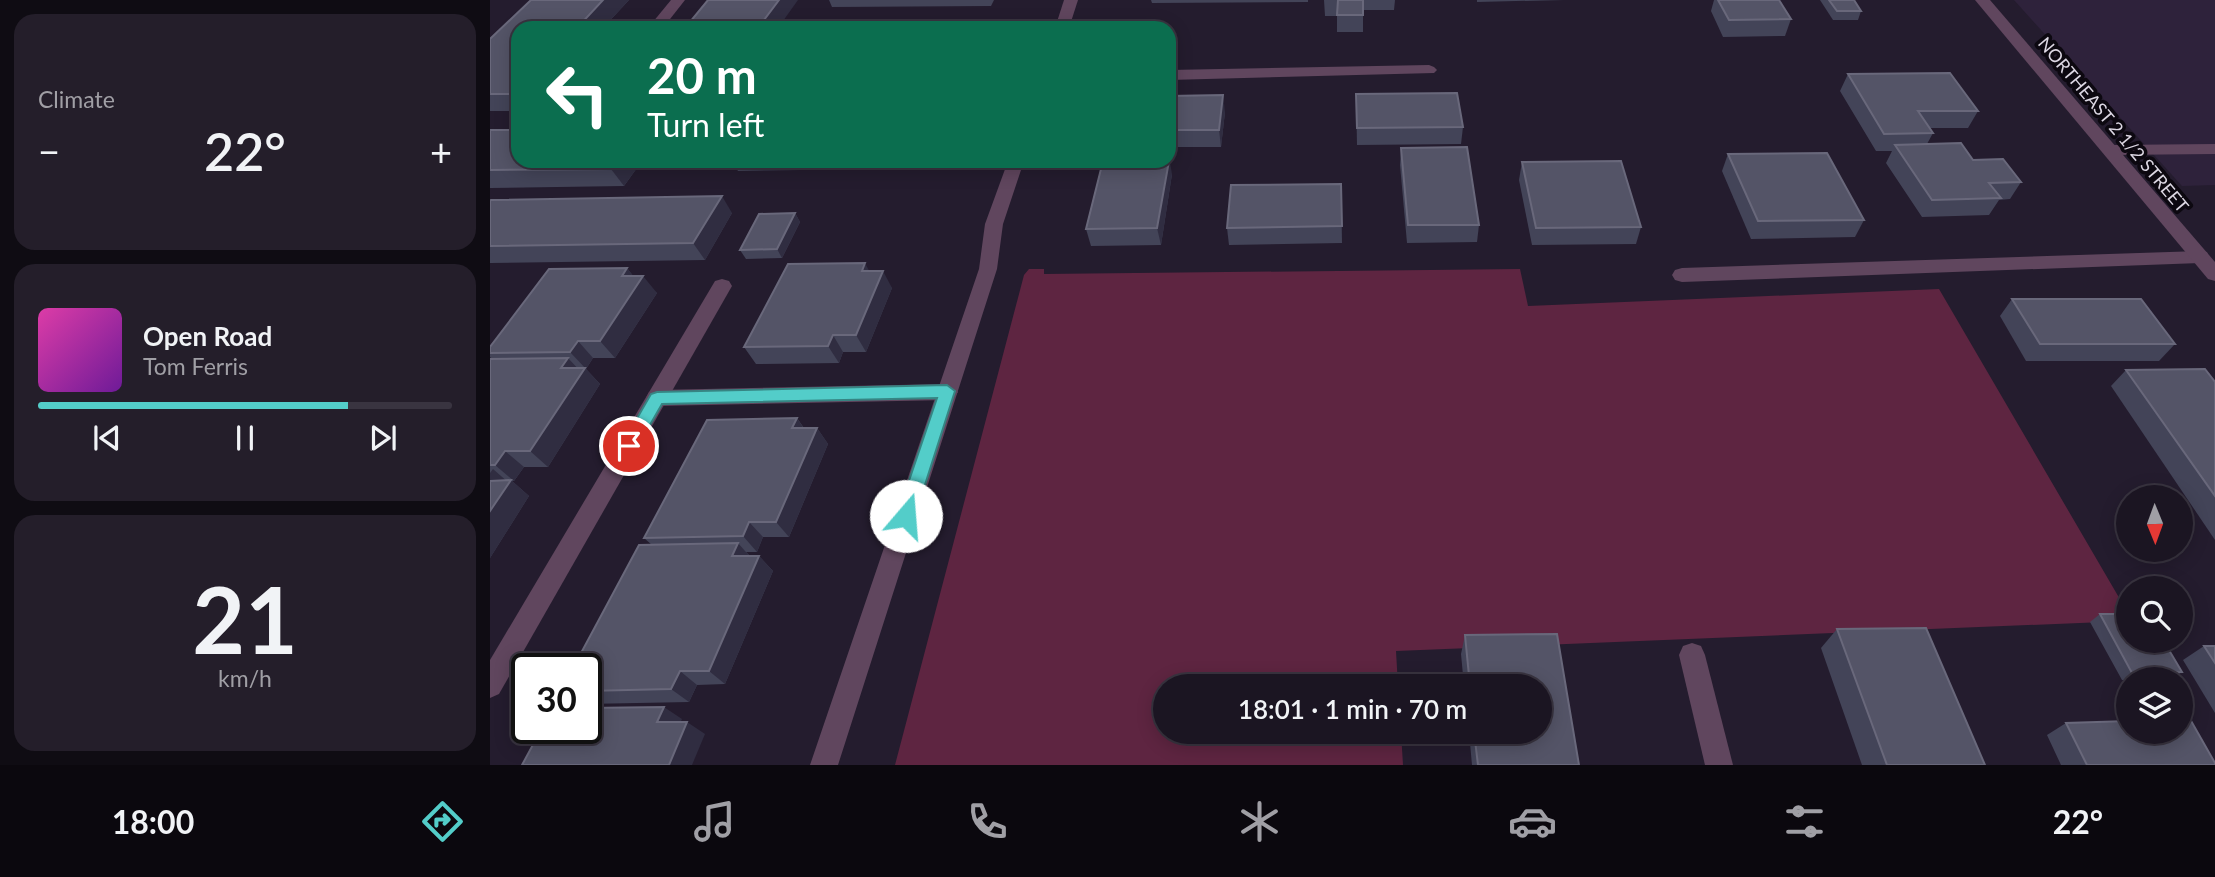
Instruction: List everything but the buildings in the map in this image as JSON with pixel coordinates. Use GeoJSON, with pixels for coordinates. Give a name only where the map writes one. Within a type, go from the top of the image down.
{"type":"FeatureCollection","features":[{"type":"Feature","properties":{"kind":"street"},"geometry":{"type":"LineString","coordinates":[[661,21],[678,0]]}},
{"type":"Feature","properties":{"kind":"street"},"geometry":{"type":"LineString","coordinates":[[1064,21],[1071,0]]}},
{"type":"Feature","properties":{"kind":"street","name":"NORTHEAST 2 1/2 STREET"},"geometry":{"type":"LineString","coordinates":[[1982,0],[2215,274]]}},
{"type":"Feature","properties":{"kind":"street"},"geometry":{"type":"LineString","coordinates":[[1176,75],[1429,70]]}},
{"type":"Feature","properties":{"kind":"street"},"geometry":{"type":"LineString","coordinates":[[2110,150],[2215,149]]}},
{"type":"Feature","properties":{"kind":"street"},"geometry":{"type":"LineString","coordinates":[[824,765],[988,270],[994,224],[1014,168]]}},
{"type":"Feature","properties":{"kind":"street"},"geometry":{"type":"LineString","coordinates":[[1682,275],[2200,257]]}},
{"type":"Feature","properties":{"kind":"street"},"geometry":{"type":"LineString","coordinates":[[490,685],[722,286]]}},
{"type":"Feature","properties":{"kind":"street"},"geometry":{"type":"LineString","coordinates":[[657,398],[947,391]]}},
{"type":"Feature","properties":{"kind":"street"},"geometry":{"type":"LineString","coordinates":[[1692,655],[1719,765]]}},
{"type":"Feature","properties":{"kind":"shaded area"},"geometry":{"type":"Polygon","coordinates":[[[2014,0],[2215,0],[2215,185],[2182,186],[2014,0]]]}},
{"type":"Feature","properties":{"kind":"shaded area"},"geometry":{"type":"Polygon","coordinates":[[[1029,269],[1044,269],[1044,274],[1520,269],[1528,306],[1939,289],[2116,592],[2116,621],[1396,651],[1397,674],[1153,674],[1153,744],[1402,744],[1403,765],[895,765],[1024,275],[1029,269]]]}},
{"type":"Feature","properties":{"kind":"route"},"geometry":{"type":"LineString","coordinates":[[629,446],[657,398],[947,391],[906,516]]}}]}
